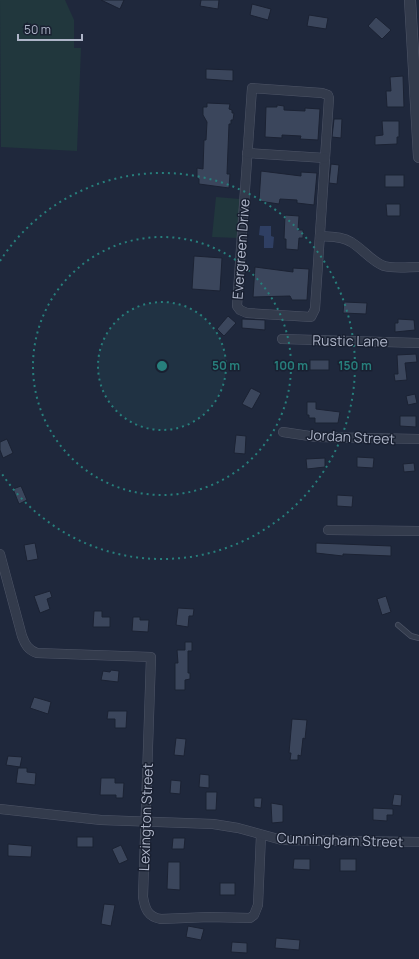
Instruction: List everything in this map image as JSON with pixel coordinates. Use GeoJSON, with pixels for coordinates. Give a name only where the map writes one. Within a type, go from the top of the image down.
{"type":"FeatureCollection","features":[{"type":"Feature","properties":{"kind":"street"},"geometry":{"type":"LineString","coordinates":[[410,0],[416,44],[419,157]]}},
{"type":"Feature","properties":{"kind":"street","name":"Evergreen Drive"},"geometry":{"type":"LineString","coordinates":[[252,88],[322,93],[328,95],[330,102],[315,309],[313,315],[307,317],[255,314],[240,310],[237,302],[247,153],[252,88]]}},
{"type":"Feature","properties":{"kind":"street"},"geometry":{"type":"LineString","coordinates":[[247,153],[326,158]]}},
{"type":"Feature","properties":{"kind":"street"},"geometry":{"type":"LineString","coordinates":[[320,236],[341,238],[350,241],[376,262],[384,265],[400,268],[419,267]]}},
{"type":"Feature","properties":{"kind":"street","name":"Rustic Lane"},"geometry":{"type":"LineString","coordinates":[[282,339],[419,343]]}},
{"type":"Feature","properties":{"kind":"street","name":"Jordan Street"},"geometry":{"type":"LineString","coordinates":[[283,432],[316,437],[419,440]]}},
{"type":"Feature","properties":{"kind":"street"},"geometry":{"type":"LineString","coordinates":[[328,530],[419,531]]}},
{"type":"Feature","properties":{"kind":"street","name":"Lexington Street"},"geometry":{"type":"LineString","coordinates":[[0,554],[22,636],[27,647],[37,653],[151,656],[143,897],[147,912],[153,918],[161,919],[208,917],[244,919],[254,915],[258,905],[262,835]]}},
{"type":"Feature","properties":{"kind":"street","name":"Cunningham Street"},"geometry":{"type":"LineString","coordinates":[[0,809],[74,817],[146,822],[212,824],[238,828],[282,840],[419,842]]}},
{"type":"Feature","properties":{"kind":"lane"},"geometry":{"type":"LineString","coordinates":[[398,625],[411,636],[419,638]]}},
{"type":"Feature","properties":{"kind":"green space"},"geometry":{"type":"Polygon","coordinates":[[[0,0],[65,0],[74,20],[74,48],[81,48],[77,151],[1,147],[0,0]]]}},
{"type":"Feature","properties":{"kind":"green space"},"geometry":{"type":"Polygon","coordinates":[[[216,197],[240,199],[238,238],[212,237],[216,197]]]}},
{"type":"Feature","properties":{"kind":"water"},"geometry":{"type":"Polygon","coordinates":[[[260,226],[271,226],[271,236],[274,237],[273,248],[264,248],[264,236],[259,235],[260,226]]]}},
{"type":"Feature","properties":{"kind":"building"},"geometry":{"type":"Polygon","coordinates":[[[101,0],[124,0],[120,9],[101,0]]]}},
{"type":"Feature","properties":{"kind":"building"},"geometry":{"type":"Polygon","coordinates":[[[201,0],[219,0],[218,9],[200,6],[201,0]]]}},
{"type":"Feature","properties":{"kind":"building"},"geometry":{"type":"Polygon","coordinates":[[[252,4],[271,9],[268,20],[250,15],[252,4]]]}},
{"type":"Feature","properties":{"kind":"building"},"geometry":{"type":"Polygon","coordinates":[[[309,15],[328,18],[326,29],[307,26],[309,15]]]}},
{"type":"Feature","properties":{"kind":"building"},"geometry":{"type":"Polygon","coordinates":[[[376,17],[391,30],[382,39],[368,26],[376,17]]]}},
{"type":"Feature","properties":{"kind":"building"},"geometry":{"type":"Polygon","coordinates":[[[206,69],[233,70],[233,81],[206,79],[206,69]]]}},
{"type":"Feature","properties":{"kind":"building"},"geometry":{"type":"Polygon","coordinates":[[[403,76],[404,107],[387,107],[386,91],[391,91],[390,77],[403,76]]]}},
{"type":"Feature","properties":{"kind":"building"},"geometry":{"type":"Polygon","coordinates":[[[207,103],[230,104],[229,109],[232,110],[232,113],[234,113],[233,120],[231,120],[231,124],[229,124],[227,174],[230,174],[229,188],[199,184],[199,179],[197,178],[197,168],[203,169],[204,140],[206,140],[207,122],[203,115],[203,107],[207,107],[207,103]]]}},
{"type":"Feature","properties":{"kind":"building"},"geometry":{"type":"Polygon","coordinates":[[[277,105],[284,106],[284,110],[305,111],[305,108],[320,109],[318,140],[300,139],[301,136],[282,135],[282,138],[265,137],[266,107],[277,107],[277,105]]]}},
{"type":"Feature","properties":{"kind":"building"},"geometry":{"type":"Polygon","coordinates":[[[334,119],[342,119],[341,138],[332,137],[334,119]]]}},
{"type":"Feature","properties":{"kind":"building"},"geometry":{"type":"Polygon","coordinates":[[[382,121],[399,121],[399,137],[397,137],[397,144],[375,145],[375,136],[383,135],[382,121]]]}},
{"type":"Feature","properties":{"kind":"building"},"geometry":{"type":"Polygon","coordinates":[[[331,164],[339,165],[337,184],[329,183],[331,164]]]}},
{"type":"Feature","properties":{"kind":"building"},"geometry":{"type":"Polygon","coordinates":[[[261,171],[301,176],[301,172],[317,173],[314,205],[297,203],[297,200],[280,199],[279,204],[259,201],[261,171]]]}},
{"type":"Feature","properties":{"kind":"building"},"geometry":{"type":"Polygon","coordinates":[[[385,175],[404,175],[404,187],[385,187],[385,175]]]}},
{"type":"Feature","properties":{"kind":"building"},"geometry":{"type":"Polygon","coordinates":[[[386,204],[400,204],[400,216],[387,216],[386,204]]]}},
{"type":"Feature","properties":{"kind":"building"},"geometry":{"type":"Polygon","coordinates":[[[285,215],[299,216],[298,230],[303,230],[303,238],[299,238],[298,250],[286,249],[286,239],[284,239],[285,215]]]}},
{"type":"Feature","properties":{"kind":"building"},"geometry":{"type":"Polygon","coordinates":[[[194,256],[222,258],[220,291],[192,289],[194,256]]]}},
{"type":"Feature","properties":{"kind":"building"},"geometry":{"type":"Polygon","coordinates":[[[255,267],[293,272],[293,268],[309,269],[307,300],[292,300],[290,296],[253,297],[255,267]]]}},
{"type":"Feature","properties":{"kind":"building"},"geometry":{"type":"Polygon","coordinates":[[[344,302],[367,303],[366,314],[343,313],[344,302]]]}},
{"type":"Feature","properties":{"kind":"building"},"geometry":{"type":"Polygon","coordinates":[[[228,316],[236,323],[224,336],[217,329],[228,316]]]}},
{"type":"Feature","properties":{"kind":"building"},"geometry":{"type":"Polygon","coordinates":[[[242,319],[265,320],[265,330],[242,328],[242,319]]]}},
{"type":"Feature","properties":{"kind":"building"},"geometry":{"type":"Polygon","coordinates":[[[398,319],[414,320],[415,330],[395,332],[395,323],[398,323],[398,319]]]}},
{"type":"Feature","properties":{"kind":"building"},"geometry":{"type":"Polygon","coordinates":[[[416,354],[417,362],[405,363],[407,380],[395,381],[394,374],[398,374],[397,355],[416,354]]]}},
{"type":"Feature","properties":{"kind":"building"},"geometry":{"type":"Polygon","coordinates":[[[310,360],[329,360],[329,370],[310,370],[310,360]]]}},
{"type":"Feature","properties":{"kind":"building"},"geometry":{"type":"Polygon","coordinates":[[[251,388],[261,393],[252,409],[242,404],[251,388]]]}},
{"type":"Feature","properties":{"kind":"building"},"geometry":{"type":"Polygon","coordinates":[[[415,394],[417,403],[408,405],[406,396],[415,394]]]}},
{"type":"Feature","properties":{"kind":"building"},"geometry":{"type":"Polygon","coordinates":[[[307,402],[316,402],[316,409],[340,412],[338,423],[315,423],[315,418],[309,418],[309,415],[307,415],[307,402]]]}},
{"type":"Feature","properties":{"kind":"building"},"geometry":{"type":"Polygon","coordinates":[[[400,416],[416,416],[416,427],[400,426],[400,416]]]}},
{"type":"Feature","properties":{"kind":"building"},"geometry":{"type":"Polygon","coordinates":[[[236,435],[246,436],[245,454],[234,453],[236,435]]]}},
{"type":"Feature","properties":{"kind":"building"},"geometry":{"type":"Polygon","coordinates":[[[7,439],[13,453],[3,458],[0,450],[0,442],[7,439]]]}},
{"type":"Feature","properties":{"kind":"building"},"geometry":{"type":"Polygon","coordinates":[[[357,457],[374,458],[373,468],[357,467],[357,457]]]}},
{"type":"Feature","properties":{"kind":"building"},"geometry":{"type":"Polygon","coordinates":[[[325,458],[325,467],[307,469],[306,459],[325,458]]]}},
{"type":"Feature","properties":{"kind":"building"},"geometry":{"type":"Polygon","coordinates":[[[414,463],[415,471],[404,472],[403,464],[414,463]]]}},
{"type":"Feature","properties":{"kind":"building"},"geometry":{"type":"Polygon","coordinates":[[[21,486],[27,500],[19,504],[13,489],[21,486]]]}},
{"type":"Feature","properties":{"kind":"building"},"geometry":{"type":"Polygon","coordinates":[[[337,495],[353,496],[352,507],[337,506],[337,495]]]}},
{"type":"Feature","properties":{"kind":"building"},"geometry":{"type":"Polygon","coordinates":[[[35,543],[38,559],[27,561],[24,545],[35,543]]]}},
{"type":"Feature","properties":{"kind":"building"},"geometry":{"type":"Polygon","coordinates":[[[316,543],[391,546],[391,556],[343,554],[343,556],[316,553],[316,543]]]}},
{"type":"Feature","properties":{"kind":"building"},"geometry":{"type":"Polygon","coordinates":[[[50,591],[52,597],[47,599],[50,609],[40,613],[34,596],[50,591]]]}},
{"type":"Feature","properties":{"kind":"building"},"geometry":{"type":"Polygon","coordinates":[[[386,596],[391,612],[382,615],[377,599],[386,596]]]}},
{"type":"Feature","properties":{"kind":"building"},"geometry":{"type":"Polygon","coordinates":[[[178,608],[194,609],[193,616],[189,616],[188,627],[176,625],[178,608]]]}},
{"type":"Feature","properties":{"kind":"building"},"geometry":{"type":"Polygon","coordinates":[[[94,611],[102,611],[102,617],[110,617],[110,627],[93,627],[94,611]]]}},
{"type":"Feature","properties":{"kind":"building"},"geometry":{"type":"Polygon","coordinates":[[[133,617],[140,617],[140,620],[149,620],[148,632],[132,631],[133,617]]]}},
{"type":"Feature","properties":{"kind":"building"},"geometry":{"type":"Polygon","coordinates":[[[185,642],[192,642],[192,651],[188,651],[188,673],[190,673],[190,679],[185,680],[185,690],[175,690],[175,663],[178,663],[177,650],[185,650],[185,642]]]}},
{"type":"Feature","properties":{"kind":"building"},"geometry":{"type":"Polygon","coordinates":[[[111,670],[119,671],[118,682],[101,680],[103,671],[110,672],[111,670]]]}},
{"type":"Feature","properties":{"kind":"building"},"geometry":{"type":"Polygon","coordinates":[[[34,697],[51,702],[48,714],[30,708],[34,697]]]}},
{"type":"Feature","properties":{"kind":"building"},"geometry":{"type":"Polygon","coordinates":[[[108,711],[127,711],[126,728],[115,728],[115,719],[107,719],[108,711]]]}},
{"type":"Feature","properties":{"kind":"building"},"geometry":{"type":"Polygon","coordinates":[[[292,719],[307,720],[305,739],[303,738],[301,756],[298,755],[298,760],[290,760],[291,753],[289,753],[292,719]]]}},
{"type":"Feature","properties":{"kind":"building"},"geometry":{"type":"Polygon","coordinates":[[[176,738],[186,739],[184,756],[174,755],[176,738]]]}},
{"type":"Feature","properties":{"kind":"building"},"geometry":{"type":"Polygon","coordinates":[[[8,756],[22,757],[20,767],[6,765],[8,756]]]}},
{"type":"Feature","properties":{"kind":"building"},"geometry":{"type":"Polygon","coordinates":[[[18,768],[27,768],[27,772],[36,773],[35,785],[16,783],[18,768]]]}},
{"type":"Feature","properties":{"kind":"building"},"geometry":{"type":"Polygon","coordinates":[[[200,774],[209,775],[209,788],[199,787],[200,774]]]}},
{"type":"Feature","properties":{"kind":"building"},"geometry":{"type":"Polygon","coordinates":[[[101,778],[115,778],[115,783],[124,783],[123,798],[116,798],[116,795],[100,795],[101,778]]]}},
{"type":"Feature","properties":{"kind":"building"},"geometry":{"type":"Polygon","coordinates":[[[171,780],[181,781],[180,794],[170,793],[171,780]]]}},
{"type":"Feature","properties":{"kind":"building"},"geometry":{"type":"Polygon","coordinates":[[[206,792],[217,792],[216,810],[206,810],[206,792]]]}},
{"type":"Feature","properties":{"kind":"building"},"geometry":{"type":"Polygon","coordinates":[[[394,794],[402,795],[401,806],[392,805],[394,794]]]}},
{"type":"Feature","properties":{"kind":"building"},"geometry":{"type":"Polygon","coordinates":[[[254,798],[262,798],[261,808],[254,807],[254,798]]]}},
{"type":"Feature","properties":{"kind":"building"},"geometry":{"type":"Polygon","coordinates":[[[271,803],[283,805],[283,822],[272,823],[271,803]]]}},
{"type":"Feature","properties":{"kind":"building"},"geometry":{"type":"Polygon","coordinates":[[[373,808],[393,809],[393,815],[387,815],[387,821],[373,820],[373,808]]]}},
{"type":"Feature","properties":{"kind":"building"},"geometry":{"type":"Polygon","coordinates":[[[77,837],[93,837],[93,847],[77,847],[77,837]]]}},
{"type":"Feature","properties":{"kind":"building"},"geometry":{"type":"Polygon","coordinates":[[[173,838],[185,838],[184,849],[172,849],[173,838]]]}},
{"type":"Feature","properties":{"kind":"building"},"geometry":{"type":"Polygon","coordinates":[[[8,844],[32,846],[31,857],[8,856],[8,844]]]}},
{"type":"Feature","properties":{"kind":"building"},"geometry":{"type":"Polygon","coordinates":[[[121,845],[128,860],[119,864],[112,849],[121,845]]]}},
{"type":"Feature","properties":{"kind":"building"},"geometry":{"type":"Polygon","coordinates":[[[294,859],[310,859],[310,870],[293,869],[294,859]]]}},
{"type":"Feature","properties":{"kind":"building"},"geometry":{"type":"Polygon","coordinates":[[[340,859],[356,859],[356,871],[340,871],[340,859]]]}},
{"type":"Feature","properties":{"kind":"building"},"geometry":{"type":"Polygon","coordinates":[[[168,862],[180,862],[180,890],[167,889],[168,862]]]}},
{"type":"Feature","properties":{"kind":"building"},"geometry":{"type":"Polygon","coordinates":[[[220,883],[235,883],[235,895],[220,895],[220,883]]]}},
{"type":"Feature","properties":{"kind":"building"},"geometry":{"type":"Polygon","coordinates":[[[104,904],[115,905],[111,926],[101,924],[104,904]]]}},
{"type":"Feature","properties":{"kind":"building"},"geometry":{"type":"Polygon","coordinates":[[[188,926],[204,929],[201,940],[186,937],[188,926]]]}},
{"type":"Feature","properties":{"kind":"building"},"geometry":{"type":"Polygon","coordinates":[[[276,938],[300,940],[299,950],[275,948],[276,938]]]}},
{"type":"Feature","properties":{"kind":"building"},"geometry":{"type":"Polygon","coordinates":[[[232,942],[247,943],[247,953],[231,952],[232,942]]]}}]}
